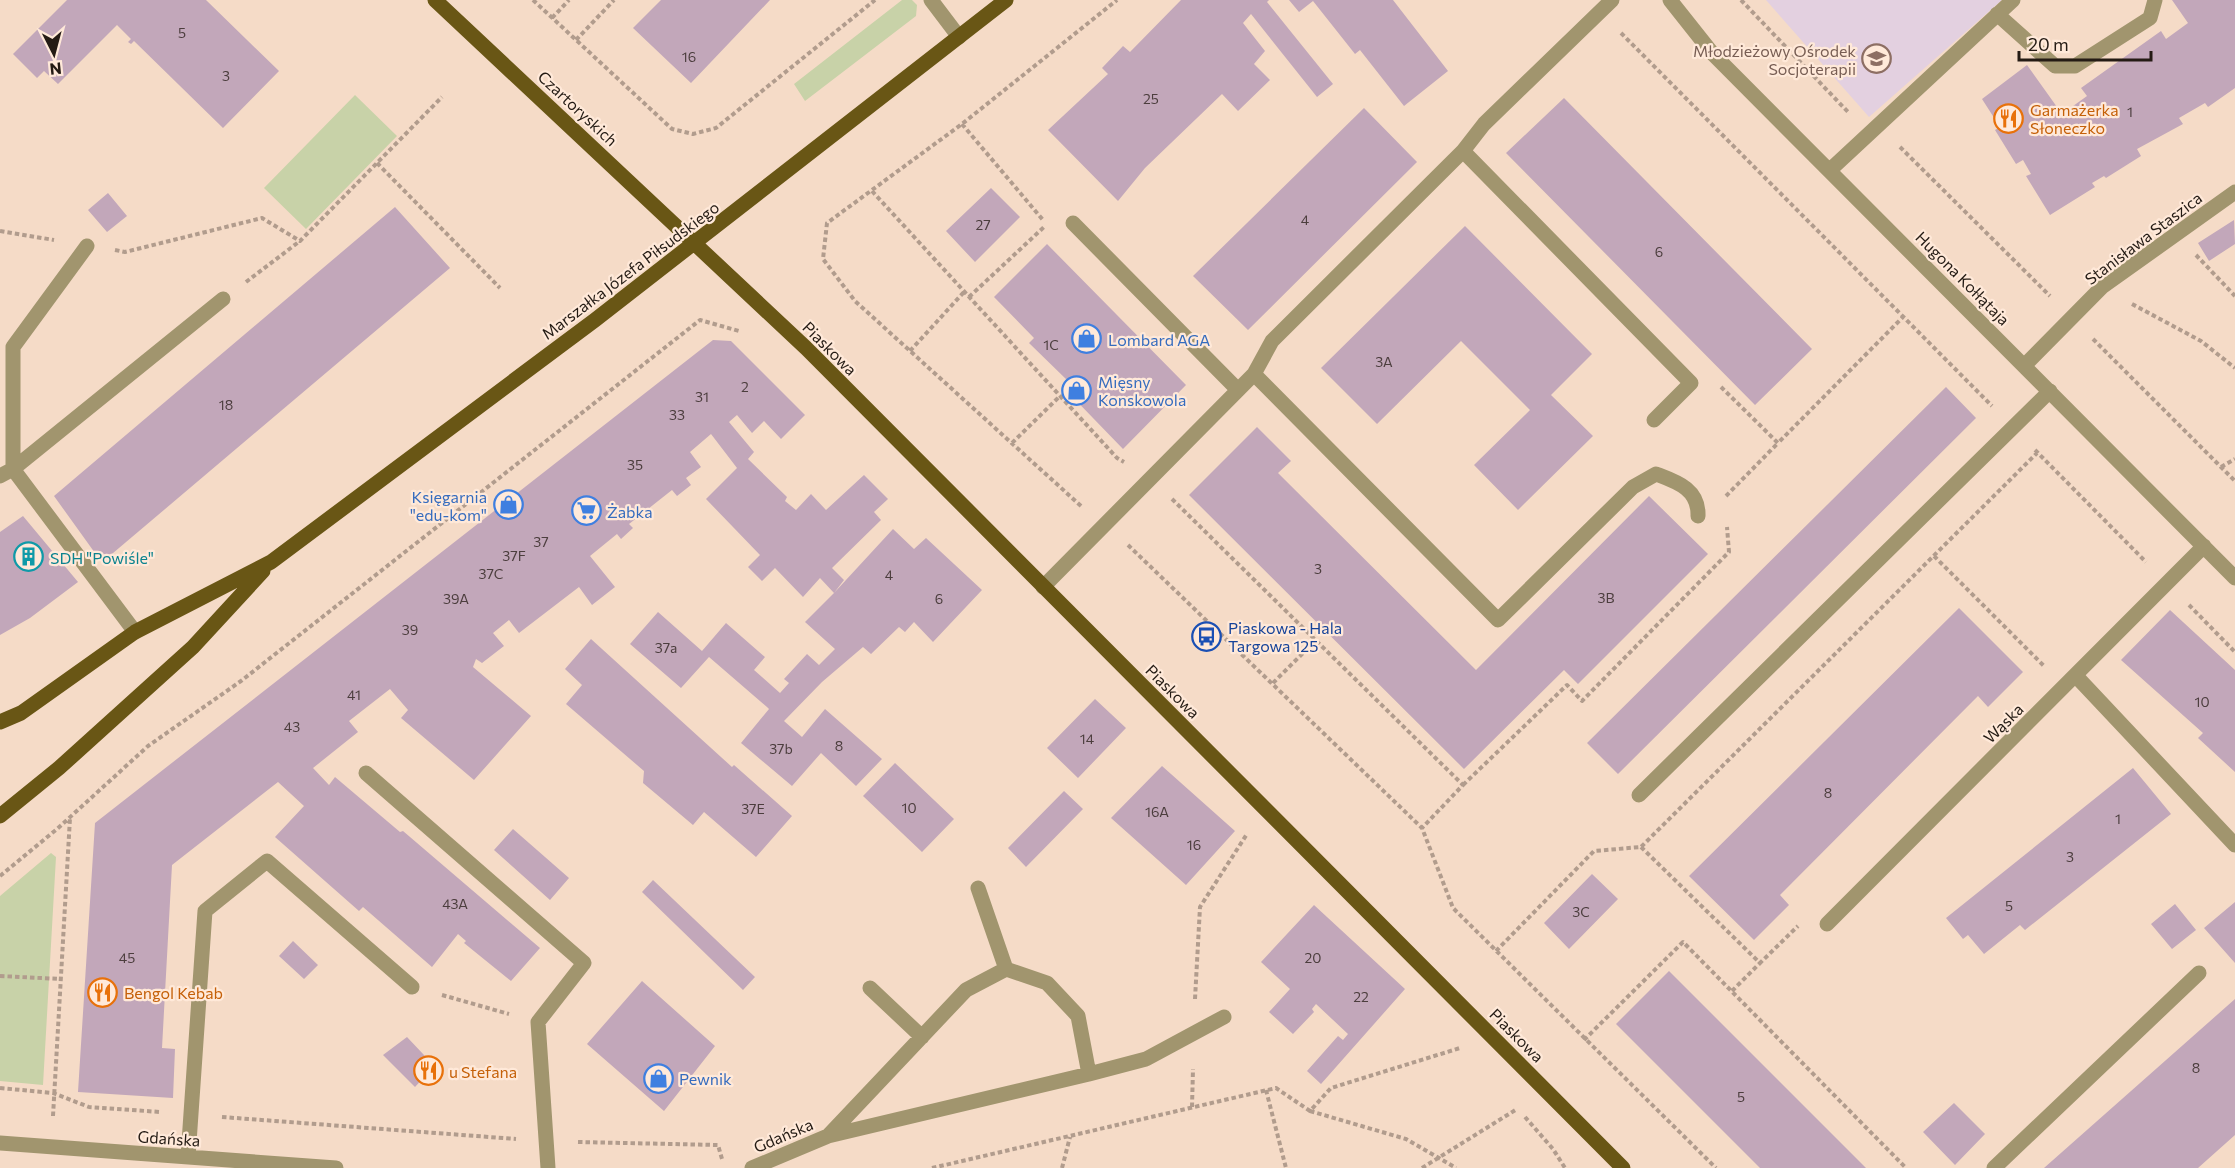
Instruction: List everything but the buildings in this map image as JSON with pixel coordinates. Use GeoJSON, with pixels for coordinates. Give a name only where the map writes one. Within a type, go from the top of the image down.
{"type":"FeatureCollection","features":[{"type":"Feature","properties":{"kind":"main road","name":"Czartoryskich"},"geometry":{"type":"LineString","coordinates":[[435,0],[695,244]]}},
{"type":"Feature","properties":{"kind":"main road","name":"Marszałka Józefa Piłsudskiego"},"geometry":{"type":"LineString","coordinates":[[0,722],[21,713],[135,632],[271,562],[695,244],[1006,0]]}},
{"type":"Feature","properties":{"kind":"main road","name":"Piaskowa"},"geometry":{"type":"LineString","coordinates":[[695,244],[806,348],[1623,1168]]}},
{"type":"Feature","properties":{"kind":"main road","name":"Marszałka Józefa Piłsudskiego"},"geometry":{"type":"LineString","coordinates":[[0,816],[59,768],[193,647],[271,562]]}},
{"type":"Feature","properties":{"kind":"street"},"geometry":{"type":"LineString","coordinates":[[931,0],[959,37]]}},
{"type":"Feature","properties":{"kind":"street","name":"Hugona Kołłątaja"},"geometry":{"type":"LineString","coordinates":[[1670,0],[1712,52],[2235,578]]}},
{"type":"Feature","properties":{"kind":"street"},"geometry":{"type":"LineString","coordinates":[[1830,170],[2013,0]]}},
{"type":"Feature","properties":{"kind":"street"},"geometry":{"type":"LineString","coordinates":[[1997,14],[2055,66],[2075,66],[2150,18],[2155,0]]}},
{"type":"Feature","properties":{"kind":"street"},"geometry":{"type":"LineString","coordinates":[[1043,587],[1254,374],[1272,341],[1463,151],[1484,124],[1607,5]]}},
{"type":"Feature","properties":{"kind":"street"},"geometry":{"type":"LineString","coordinates":[[1463,151],[1691,383],[1654,420]]}},
{"type":"Feature","properties":{"kind":"street","name":"Stanisława Staszica"},"geometry":{"type":"LineString","coordinates":[[2024,366],[2102,287],[2235,192]]}},
{"type":"Feature","properties":{"kind":"street"},"geometry":{"type":"LineString","coordinates":[[1073,223],[1238,390]]}},
{"type":"Feature","properties":{"kind":"street"},"geometry":{"type":"LineString","coordinates":[[87,246],[13,346],[6,472],[135,632]]}},
{"type":"Feature","properties":{"kind":"street"},"geometry":{"type":"LineString","coordinates":[[6,472],[223,299]]}},
{"type":"Feature","properties":{"kind":"street"},"geometry":{"type":"LineString","coordinates":[[1254,374],[1498,620],[1633,487],[1656,474],[1684,484],[1698,506],[1698,516]]}},
{"type":"Feature","properties":{"kind":"street"},"geometry":{"type":"LineString","coordinates":[[1639,795],[2049,391]]}},
{"type":"Feature","properties":{"kind":"street","name":"Wąska"},"geometry":{"type":"LineString","coordinates":[[1827,924],[2071,682],[2204,546]]}},
{"type":"Feature","properties":{"kind":"street"},"geometry":{"type":"LineString","coordinates":[[2071,682],[2235,845]]}},
{"type":"Feature","properties":{"kind":"street"},"geometry":{"type":"LineString","coordinates":[[366,773],[584,963],[538,1022],[548,1168]]}},
{"type":"Feature","properties":{"kind":"street"},"geometry":{"type":"LineString","coordinates":[[188,1157],[205,911],[267,861],[412,987]]}},
{"type":"Feature","properties":{"kind":"street"},"geometry":{"type":"LineString","coordinates":[[978,888],[1006,969]]}},
{"type":"Feature","properties":{"kind":"street"},"geometry":{"type":"LineString","coordinates":[[828,1136],[966,990],[1006,969],[1047,983],[1078,1016],[1089,1074]]}},
{"type":"Feature","properties":{"kind":"street"},"geometry":{"type":"LineString","coordinates":[[1994,1168],[2199,973]]}},
{"type":"Feature","properties":{"kind":"street"},"geometry":{"type":"LineString","coordinates":[[870,988],[922,1036]]}},
{"type":"Feature","properties":{"kind":"street"},"geometry":{"type":"LineString","coordinates":[[828,1136],[1146,1059],[1224,1017]]}},
{"type":"Feature","properties":{"kind":"street","name":"Gdańska"},"geometry":{"type":"LineString","coordinates":[[752,1168],[828,1136]]}},
{"type":"Feature","properties":{"kind":"street","name":"Gdańska"},"geometry":{"type":"LineString","coordinates":[[0,1143],[336,1168]]}},
{"type":"Feature","properties":{"kind":"path"},"geometry":{"type":"LineString","coordinates":[[533,0],[672,129],[693,134],[716,128],[875,0]]}},
{"type":"Feature","properties":{"kind":"path"},"geometry":{"type":"LineString","coordinates":[[552,18],[569,0]]}},
{"type":"Feature","properties":{"kind":"path"},"geometry":{"type":"LineString","coordinates":[[576,40],[614,0]]}},
{"type":"Feature","properties":{"kind":"path"},"geometry":{"type":"LineString","coordinates":[[1117,0],[962,124],[827,223],[822,259],[855,301],[1104,526],[1141,556],[1422,828],[1453,908],[1716,1168]]}},
{"type":"Feature","properties":{"kind":"path"},"geometry":{"type":"LineString","coordinates":[[1741,0],[1860,124],[1887,133],[2235,481]]}},
{"type":"Feature","properties":{"kind":"path"},"geometry":{"type":"LineString","coordinates":[[1607,5],[1609,21],[2235,652]]}},
{"type":"Feature","properties":{"kind":"path"},"geometry":{"type":"LineString","coordinates":[[223,299],[300,241],[442,97]]}},
{"type":"Feature","properties":{"kind":"path"},"geometry":{"type":"LineString","coordinates":[[962,124],[1047,225],[969,297]]}},
{"type":"Feature","properties":{"kind":"path"},"geometry":{"type":"LineString","coordinates":[[377,163],[500,288]]}},
{"type":"Feature","properties":{"kind":"path"},"geometry":{"type":"LineString","coordinates":[[872,191],[1117,458],[1152,478],[1463,785]]}},
{"type":"Feature","properties":{"kind":"path"},"geometry":{"type":"LineString","coordinates":[[0,231],[125,252],[262,218],[300,241]]}},
{"type":"Feature","properties":{"kind":"path"},"geometry":{"type":"LineString","coordinates":[[2176,234],[2235,296]]}},
{"type":"Feature","properties":{"kind":"path"},"geometry":{"type":"LineString","coordinates":[[2102,287],[2201,342],[2235,368]]}},
{"type":"Feature","properties":{"kind":"path"},"geometry":{"type":"LineString","coordinates":[[910,351],[964,292]]}},
{"type":"Feature","properties":{"kind":"path"},"geometry":{"type":"LineString","coordinates":[[1726,507],[1726,496],[1902,317]]}},
{"type":"Feature","properties":{"kind":"path"},"geometry":{"type":"LineString","coordinates":[[0,876],[70,818],[148,746],[242,681],[700,320],[738,330],[748,338]]}},
{"type":"Feature","properties":{"kind":"path"},"geometry":{"type":"LineString","coordinates":[[1691,383],[1719,385],[1778,443]]}},
{"type":"Feature","properties":{"kind":"path"},"geometry":{"type":"LineString","coordinates":[[1012,443],[1060,396]]}},
{"type":"Feature","properties":{"kind":"path"},"geometry":{"type":"LineString","coordinates":[[2221,467],[2235,459]]}},
{"type":"Feature","properties":{"kind":"path"},"geometry":{"type":"LineString","coordinates":[[1422,828],[1463,785],[1567,685],[1582,701],[1729,552],[1727,519]]}},
{"type":"Feature","properties":{"kind":"path"},"geometry":{"type":"LineString","coordinates":[[1934,556],[2071,682]]}},
{"type":"Feature","properties":{"kind":"path"},"geometry":{"type":"LineString","coordinates":[[1273,683],[1316,640]]}},
{"type":"Feature","properties":{"kind":"path"},"geometry":{"type":"LineString","coordinates":[[54,1148],[53,1093],[70,818]]}},
{"type":"Feature","properties":{"kind":"path"},"geometry":{"type":"LineString","coordinates":[[1200,908],[1249,830],[1257,838]]}},
{"type":"Feature","properties":{"kind":"path"},"geometry":{"type":"LineString","coordinates":[[1641,847],[1760,963]]}},
{"type":"Feature","properties":{"kind":"path"},"geometry":{"type":"LineString","coordinates":[[1732,991],[1809,914],[1827,924]]}},
{"type":"Feature","properties":{"kind":"path"},"geometry":{"type":"LineString","coordinates":[[1584,1040],[1683,942],[1906,1168]]}},
{"type":"Feature","properties":{"kind":"path"},"geometry":{"type":"LineString","coordinates":[[0,976],[60,979]]}},
{"type":"Feature","properties":{"kind":"path"},"geometry":{"type":"LineString","coordinates":[[412,987],[538,1022]]}},
{"type":"Feature","properties":{"kind":"path"},"geometry":{"type":"LineString","coordinates":[[1455,1040],[1468,1057]]}},
{"type":"Feature","properties":{"kind":"path"},"geometry":{"type":"LineString","coordinates":[[1310,1111],[1331,1088],[1460,1048]]}},
{"type":"Feature","properties":{"kind":"path"},"geometry":{"type":"LineString","coordinates":[[0,1088],[53,1093],[89,1107],[546,1141],[718,1145],[725,1168]]}},
{"type":"Feature","properties":{"kind":"path"},"geometry":{"type":"LineString","coordinates":[[932,1168],[1276,1088],[1310,1111],[1406,1139],[1456,1168]]}},
{"type":"Feature","properties":{"kind":"path"},"geometry":{"type":"LineString","coordinates":[[1266,1090],[1286,1168]]}},
{"type":"Feature","properties":{"kind":"path"},"geometry":{"type":"LineString","coordinates":[[1509,1100],[1553,1149],[1564,1168]]}},
{"type":"Feature","properties":{"kind":"path"},"geometry":{"type":"LineString","coordinates":[[1422,1168],[1517,1109]]}},
{"type":"Feature","properties":{"kind":"path"},"geometry":{"type":"LineString","coordinates":[[1062,1168],[1070,1137]]}},
{"type":"Feature","properties":{"kind":"shaded area","name":"Młodzieżowy Ośrodek Socjoterapii"},"geometry":{"type":"Polygon","coordinates":[[[1766,0],[2002,0],[1869,117],[1766,0]]]}},
{"type":"Feature","properties":{"kind":"green space"},"geometry":{"type":"Polygon","coordinates":[[[902,0],[912,0],[917,5],[916,16],[805,101],[794,84],[902,0]]]}},
{"type":"Feature","properties":{"kind":"green space"},"geometry":{"type":"Polygon","coordinates":[[[355,95],[397,136],[306,229],[264,188],[355,95]]]}},
{"type":"Feature","properties":{"kind":"green space"},"geometry":{"type":"Polygon","coordinates":[[[51,853],[56,857],[43,1085],[0,1081],[0,896],[51,853]]]}},
{"type":"Feature","properties":{"kind":"place","name":"Młodzieżowy Ośrodek Socjoterapii"},"geometry":{"type":"Point","coordinates":[1877,59]}},
{"type":"Feature","properties":{"kind":"place","name":"Garmażerka Słoneczko"},"geometry":{"type":"Point","coordinates":[2009,118]}},
{"type":"Feature","properties":{"kind":"place","name":"Lombard AGA"},"geometry":{"type":"Point","coordinates":[1087,339]}},
{"type":"Feature","properties":{"kind":"place","name":"Mięsny Konskowola"},"geometry":{"type":"Point","coordinates":[1077,390]}},
{"type":"Feature","properties":{"kind":"place","name":"Księgarnia \"edu-kom\""},"geometry":{"type":"Point","coordinates":[508,505]}},
{"type":"Feature","properties":{"kind":"place","name":"Żabka"},"geometry":{"type":"Point","coordinates":[586,511]}},
{"type":"Feature","properties":{"kind":"place","name":"SDH \"Powiśle\""},"geometry":{"type":"Point","coordinates":[29,557]}},
{"type":"Feature","properties":{"kind":"place","name":"Piaskowa - Hala Targowa 125"},"geometry":{"type":"Point","coordinates":[1207,636]}},
{"type":"Feature","properties":{"kind":"place","name":"Bengol Kebab"},"geometry":{"type":"Point","coordinates":[103,992]}},
{"type":"Feature","properties":{"kind":"place","name":"u Stefana"},"geometry":{"type":"Point","coordinates":[428,1071]}},
{"type":"Feature","properties":{"kind":"place","name":"Pewnik"},"geometry":{"type":"Point","coordinates":[658,1078]}}]}
